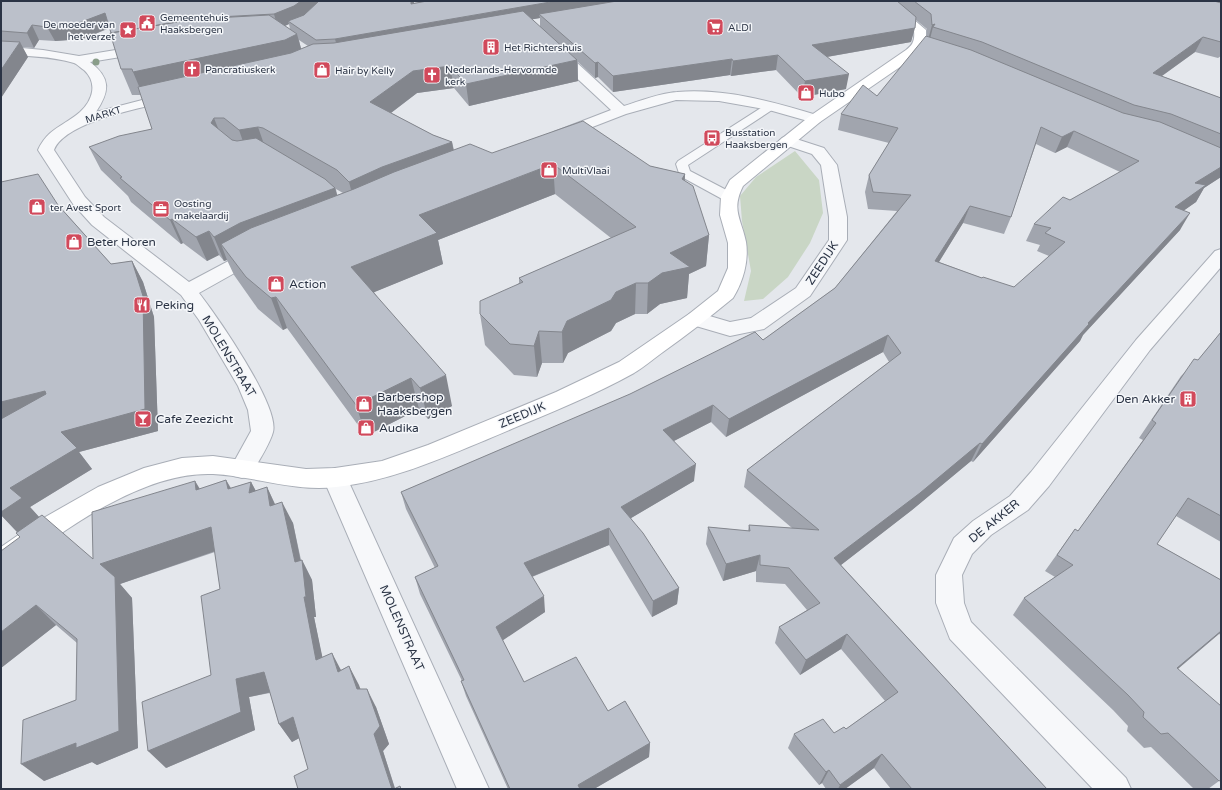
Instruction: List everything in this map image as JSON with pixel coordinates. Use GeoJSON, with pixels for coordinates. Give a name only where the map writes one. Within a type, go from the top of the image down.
{"type":"FeatureCollection","features":[{"type":"Feature","properties":{"kind":"main road"},"geometry":{"type":"LineString","coordinates":[[729,197],[736,183],[815,119],[911,53],[927,46],[920,30],[884,1]]}},
{"type":"Feature","properties":{"kind":"main road","name":"ZEEDIJK"},"geometry":{"type":"LineString","coordinates":[[335,478],[383,470],[436,451],[564,398],[627,367],[696,319],[726,294],[737,268],[737,243],[729,215],[729,197]]}},
{"type":"Feature","properties":{"kind":"main road"},"geometry":{"type":"LineString","coordinates":[[1,562],[49,528],[107,494],[144,478],[182,467],[213,465],[242,468],[306,479],[335,478]]}},
{"type":"Feature","properties":{"kind":"street"},"geometry":{"type":"LineString","coordinates":[[545,42],[621,111]]}},
{"type":"Feature","properties":{"kind":"street"},"geometry":{"type":"LineString","coordinates":[[1,50],[43,54],[78,60],[112,56],[154,47]]}},
{"type":"Feature","properties":{"kind":"street","name":"MARKT"},"geometry":{"type":"LineString","coordinates":[[74,123],[84,116],[96,102],[101,89],[100,79],[94,71],[78,60]]}},
{"type":"Feature","properties":{"kind":"street","name":"MARKT"},"geometry":{"type":"LineString","coordinates":[[74,123],[127,107],[189,93]]}},
{"type":"Feature","properties":{"kind":"street"},"geometry":{"type":"LineString","coordinates":[[548,139],[621,111],[676,96],[719,97],[771,106],[815,119]]}},
{"type":"Feature","properties":{"kind":"street","name":"MOLENSTRAAT"},"geometry":{"type":"LineString","coordinates":[[74,123],[57,133],[48,144],[46,150],[64,179],[79,200],[98,221],[188,291],[207,317],[249,386],[259,410],[262,431],[242,468]]}},
{"type":"Feature","properties":{"kind":"street","name":"ZEEDIJK"},"geometry":{"type":"LineString","coordinates":[[696,319],[730,329],[757,324],[803,292],[838,240],[838,217],[829,165],[818,151],[787,141]]}},
{"type":"Feature","properties":{"kind":"street"},"geometry":{"type":"LineString","coordinates":[[188,291],[256,253],[270,248]]}},
{"type":"Feature","properties":{"kind":"street","name":"DE AKKER"},"geometry":{"type":"LineString","coordinates":[[1115,789],[960,630],[950,603],[949,575],[964,546],[982,528],[1019,503],[1040,479],[1142,345],[1221,255]]}},
{"type":"Feature","properties":{"kind":"street","name":"MOLENSTRAAT"},"geometry":{"type":"LineString","coordinates":[[335,478],[473,789]]}},
{"type":"Feature","properties":{"kind":"lane"},"geometry":{"type":"LineString","coordinates":[[729,197],[684,173],[682,164],[771,106]]}},
{"type":"Feature","properties":{"kind":"green space"},"geometry":{"type":"Polygon","coordinates":[[[795,151],[819,180],[823,213],[810,243],[788,277],[763,299],[744,301],[751,271],[742,221],[740,196],[756,177],[795,151]]]}},
{"type":"Feature","properties":{"kind":"building"},"geometry":{"type":"Polygon","coordinates":[[[1,1],[301,1],[294,6],[274,14],[200,18],[111,33],[105,13],[76,24],[47,27],[32,25],[27,33],[1,31],[1,1]]]}},
{"type":"Feature","properties":{"kind":"building"},"geometry":{"type":"Polygon","coordinates":[[[319,1],[411,1],[411,4],[427,1],[556,1],[335,39],[316,40],[288,21],[304,15],[319,1]]]}},
{"type":"Feature","properties":{"kind":"building"},"geometry":{"type":"Polygon","coordinates":[[[617,1],[897,1],[916,17],[915,28],[812,45],[849,74],[805,81],[778,55],[733,61],[732,59],[613,76],[598,62],[595,63],[539,14],[617,1]]]}},
{"type":"Feature","properties":{"kind":"building"},"geometry":{"type":"Polygon","coordinates":[[[914,1],[1214,1],[1221,3],[1221,42],[1203,37],[1153,73],[1221,98],[1221,134],[1171,114],[1134,105],[982,42],[933,27],[935,24],[932,25],[931,14],[914,1]]]}},
{"type":"Feature","properties":{"kind":"building"},"geometry":{"type":"Polygon","coordinates":[[[523,11],[577,60],[466,84],[450,66],[413,71],[370,102],[433,135],[452,142],[382,167],[349,182],[337,170],[263,128],[258,127],[239,130],[224,118],[214,118],[211,123],[232,140],[237,141],[256,138],[325,179],[335,188],[240,223],[214,237],[209,231],[196,237],[172,219],[170,220],[120,178],[122,177],[89,147],[119,136],[152,129],[138,87],[291,53],[313,44],[334,43],[523,11]]]}},
{"type":"Feature","properties":{"kind":"building"},"geometry":{"type":"Polygon","coordinates":[[[269,15],[297,34],[285,40],[133,72],[132,69],[121,69],[110,33],[196,19],[269,15]]]}},
{"type":"Feature","properties":{"kind":"building"},"geometry":{"type":"Polygon","coordinates":[[[926,36],[971,50],[1123,113],[1160,122],[1221,148],[1221,167],[1195,183],[1206,185],[1175,207],[1190,213],[1088,323],[1089,324],[982,444],[980,443],[920,493],[834,558],[1047,789],[912,789],[882,754],[840,785],[829,770],[826,772],[794,734],[823,719],[834,733],[844,727],[846,729],[898,692],[847,634],[806,660],[779,627],[820,603],[789,568],[760,565],[760,555],[726,564],[708,527],[750,531],[749,525],[819,530],[747,470],[901,353],[888,335],[729,419],[713,405],[663,430],[696,464],[621,507],[643,533],[679,588],[653,601],[609,528],[524,563],[544,596],[496,627],[524,682],[576,657],[608,711],[625,701],[650,743],[578,785],[580,789],[510,789],[461,681],[464,680],[415,577],[438,566],[401,492],[630,394],[755,332],[763,340],[835,288],[911,195],[873,192],[869,175],[898,128],[841,114],[863,85],[877,96],[926,36]],[[1041,127],[1011,217],[970,206],[935,261],[982,278],[983,277],[1014,287],[1065,242],[1045,233],[1051,228],[1034,224],[1063,197],[1070,200],[1139,161],[1074,131],[1062,137],[1041,127]]]}},
{"type":"Feature","properties":{"kind":"building"},"geometry":{"type":"Polygon","coordinates":[[[1,41],[20,42],[1,70],[1,41]]]}},
{"type":"Feature","properties":{"kind":"building"},"geometry":{"type":"Polygon","coordinates":[[[583,121],[650,166],[685,174],[682,179],[693,186],[709,235],[670,253],[690,267],[662,273],[648,283],[636,283],[616,292],[611,300],[567,321],[562,332],[539,331],[534,346],[510,344],[480,314],[480,301],[523,282],[519,278],[636,227],[553,164],[419,215],[437,233],[351,267],[446,375],[420,388],[411,378],[356,405],[276,297],[271,298],[246,277],[221,244],[251,228],[470,144],[492,153],[583,121]]]}},
{"type":"Feature","properties":{"kind":"building"},"geometry":{"type":"Polygon","coordinates":[[[38,174],[58,205],[111,264],[132,261],[143,296],[145,409],[61,432],[77,448],[10,488],[22,498],[1,512],[1,419],[46,394],[45,391],[1,402],[1,182],[38,174]]]}},
{"type":"Feature","properties":{"kind":"building"},"geometry":{"type":"Polygon","coordinates":[[[1221,332],[1221,516],[1188,498],[1157,544],[1221,580],[1221,631],[1177,668],[1221,706],[1221,780],[1219,781],[1168,733],[1161,734],[1143,717],[1144,712],[1128,695],[1024,598],[1073,565],[1057,555],[1075,529],[1078,531],[1156,423],[1152,420],[1194,359],[1198,360],[1221,332]]]}},
{"type":"Feature","properties":{"kind":"building"},"geometry":{"type":"Polygon","coordinates":[[[226,480],[228,489],[251,482],[249,493],[267,487],[270,506],[282,502],[295,562],[302,560],[306,597],[304,597],[316,660],[332,653],[338,672],[349,666],[357,689],[367,689],[380,726],[374,734],[392,789],[298,789],[294,776],[308,769],[293,717],[279,724],[264,672],[236,679],[241,712],[148,751],[142,702],[211,675],[201,596],[220,589],[211,527],[100,564],[115,577],[119,731],[76,748],[76,743],[21,764],[23,720],[76,700],[77,639],[36,605],[1,632],[1,551],[20,537],[16,533],[42,515],[93,559],[92,512],[195,481],[196,490],[226,480]]]}},
{"type":"Feature","properties":{"kind":"building"},"geometry":{"type":"Polygon","coordinates":[[[400,786],[401,789],[394,789],[400,786]]]}},
{"type":"Feature","properties":{"kind":"place","name":"Gemeentehuis Haaksbergen"},"geometry":{"type":"Point","coordinates":[147,23]}},
{"type":"Feature","properties":{"kind":"place","name":"ALDI"},"geometry":{"type":"Point","coordinates":[715,27]}},
{"type":"Feature","properties":{"kind":"place","name":"De moeder van het verzet"},"geometry":{"type":"Point","coordinates":[128,30]}},
{"type":"Feature","properties":{"kind":"place","name":"Het Richtershuis"},"geometry":{"type":"Point","coordinates":[491,47]}},
{"type":"Feature","properties":{"kind":"place","name":"Pancratiuskerk"},"geometry":{"type":"Point","coordinates":[192,69]}},
{"type":"Feature","properties":{"kind":"place","name":"Hair by Kelly"},"geometry":{"type":"Point","coordinates":[322,70]}},
{"type":"Feature","properties":{"kind":"place","name":"Nederlands-Hervormde kerk"},"geometry":{"type":"Point","coordinates":[432,75]}},
{"type":"Feature","properties":{"kind":"place","name":"Hubo"},"geometry":{"type":"Point","coordinates":[806,93]}},
{"type":"Feature","properties":{"kind":"place","name":"Busstation Haaksbergen"},"geometry":{"type":"Point","coordinates":[712,138]}},
{"type":"Feature","properties":{"kind":"place","name":"MultiVlaai"},"geometry":{"type":"Point","coordinates":[549,170]}},
{"type":"Feature","properties":{"kind":"place","name":"ter Avest Sport"},"geometry":{"type":"Point","coordinates":[37,207]}},
{"type":"Feature","properties":{"kind":"place","name":"Oosting makelaardij"},"geometry":{"type":"Point","coordinates":[161,209]}},
{"type":"Feature","properties":{"kind":"place","name":"Beter Horen"},"geometry":{"type":"Point","coordinates":[74,242]}},
{"type":"Feature","properties":{"kind":"place","name":"Action"},"geometry":{"type":"Point","coordinates":[276,284]}},
{"type":"Feature","properties":{"kind":"place","name":"Peking"},"geometry":{"type":"Point","coordinates":[142,305]}},
{"type":"Feature","properties":{"kind":"place","name":"Den Akker"},"geometry":{"type":"Point","coordinates":[1188,399]}},
{"type":"Feature","properties":{"kind":"place","name":"Barbershop Haaksbergen"},"geometry":{"type":"Point","coordinates":[364,404]}},
{"type":"Feature","properties":{"kind":"place","name":"Cafe Zeezicht"},"geometry":{"type":"Point","coordinates":[143,419]}},
{"type":"Feature","properties":{"kind":"place","name":"Audika"},"geometry":{"type":"Point","coordinates":[366,428]}}]}
